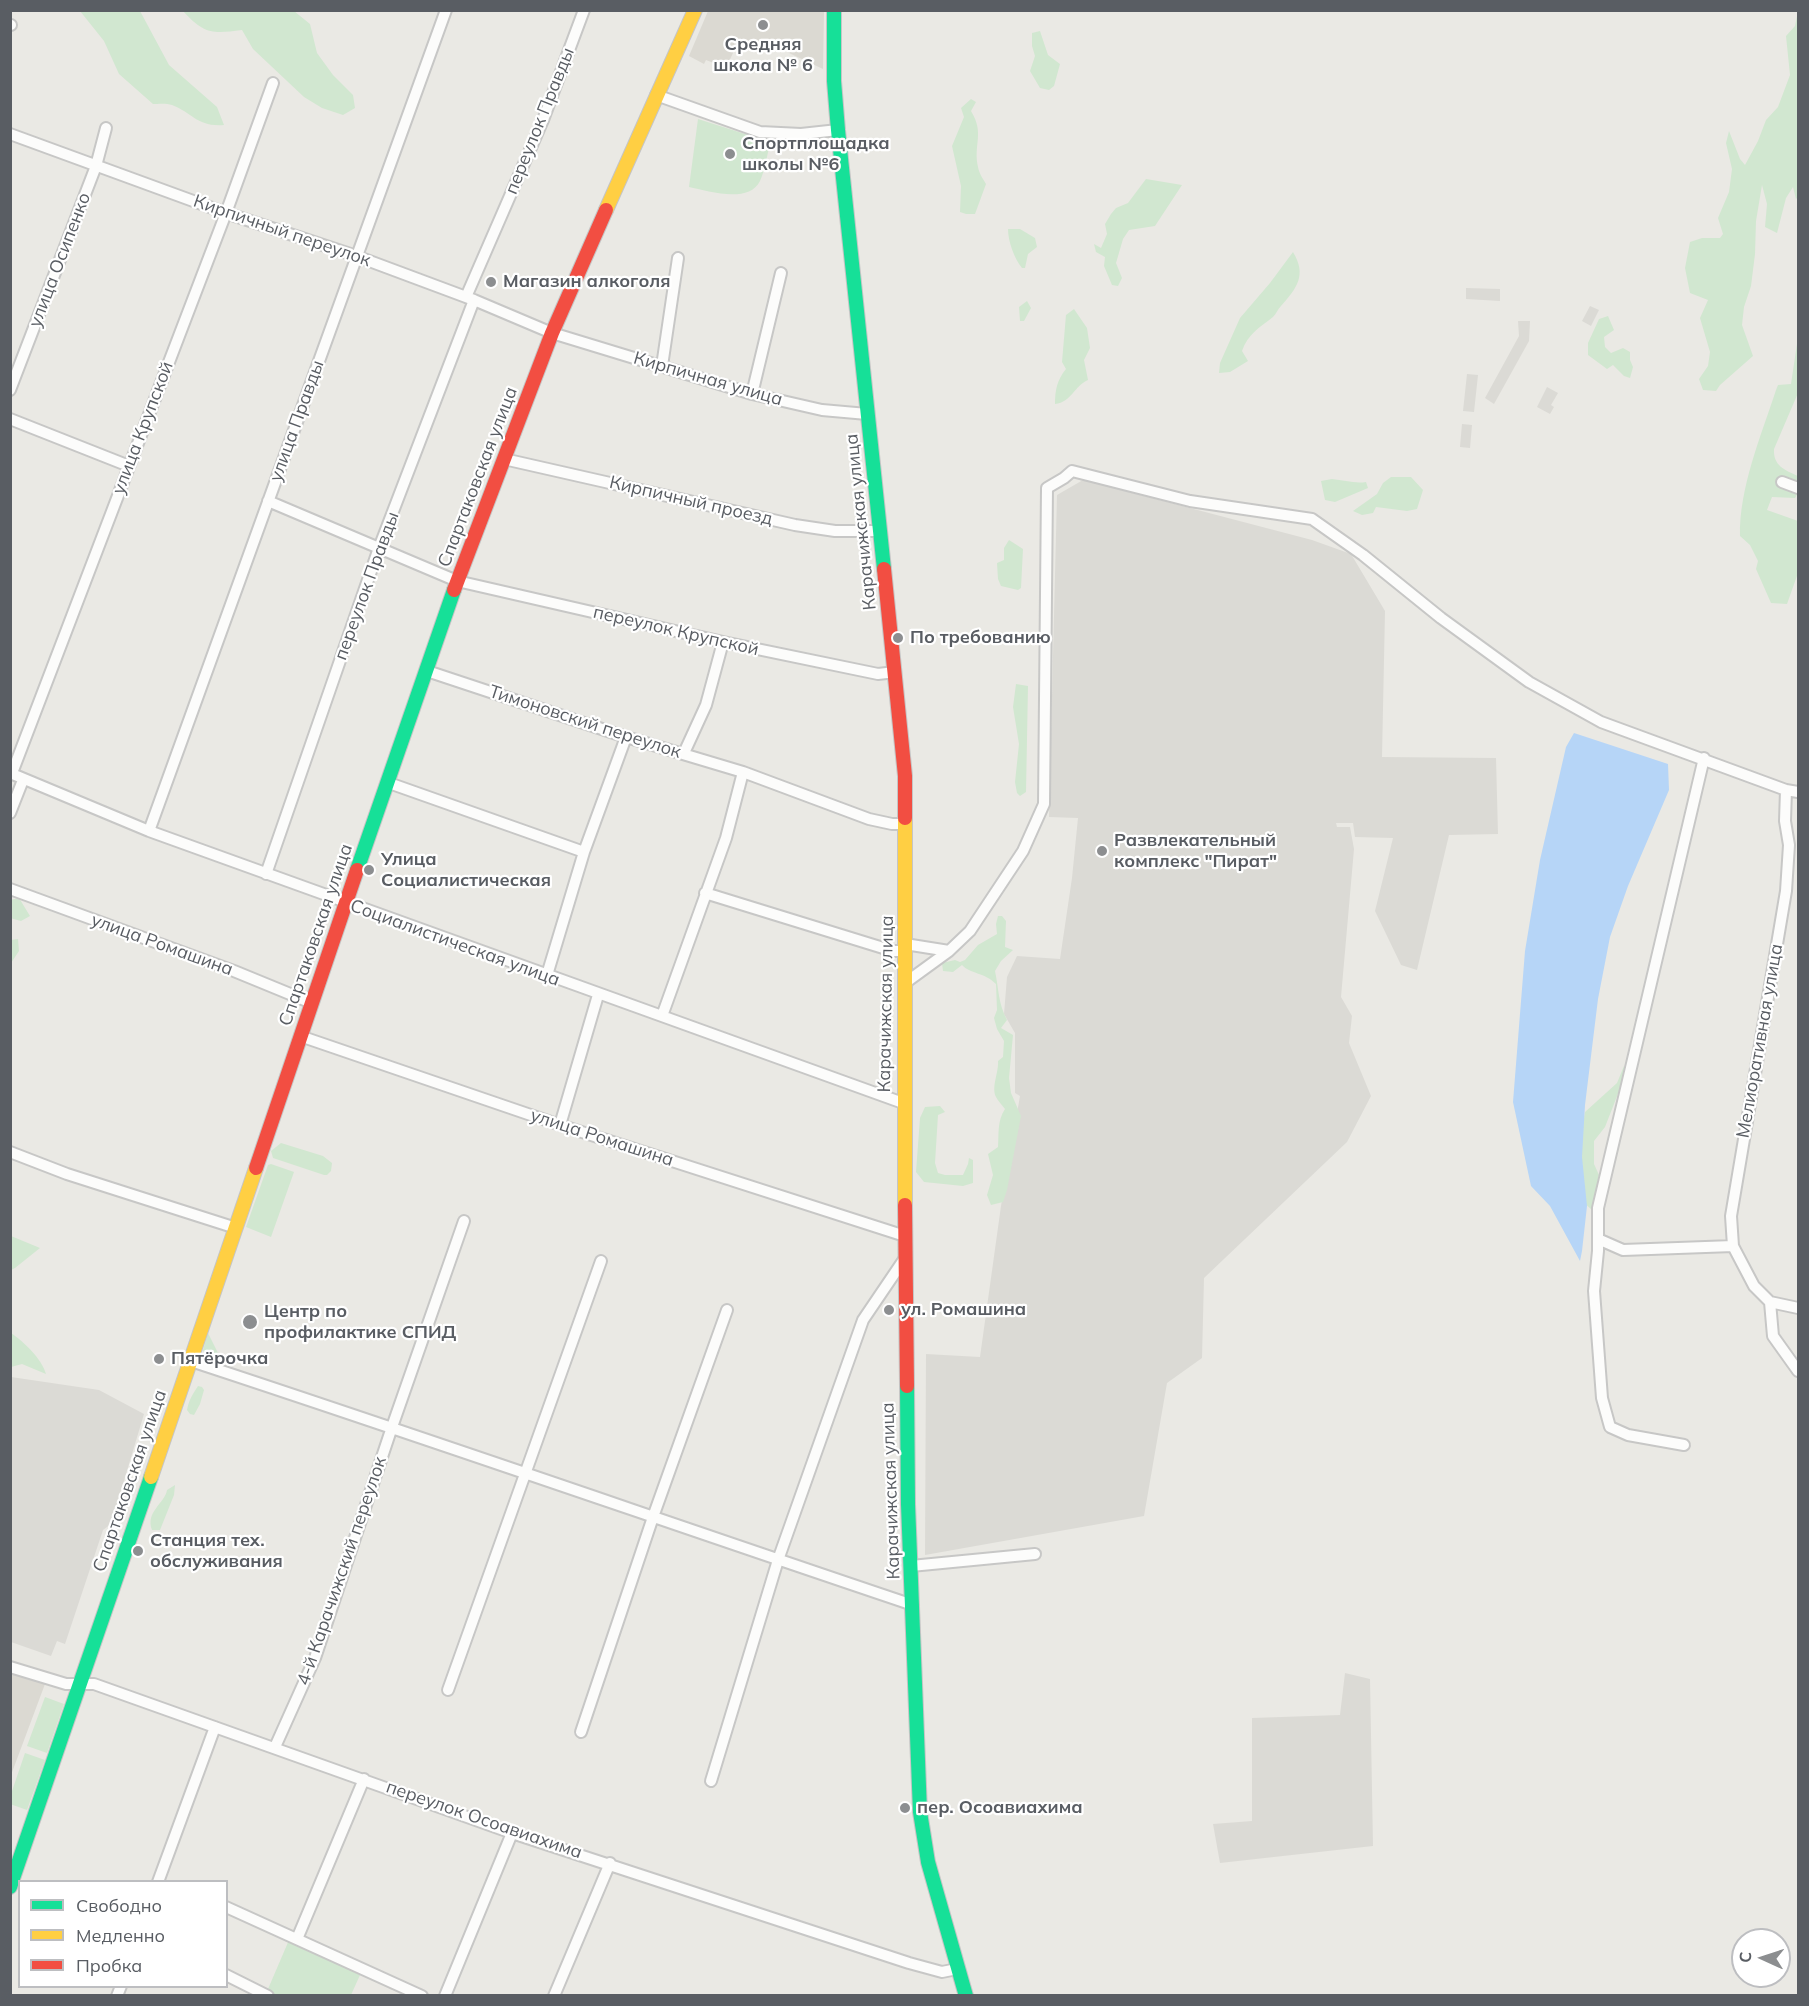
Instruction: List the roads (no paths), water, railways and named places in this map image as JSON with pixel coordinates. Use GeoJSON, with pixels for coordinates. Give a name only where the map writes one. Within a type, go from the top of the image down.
{"type":"FeatureCollection","features":[{"type":"Feature","properties":{"kind":"street","name":"улица Правды"},"geometry":{"type":"LineString","coordinates":[[149,831],[446,10]]}},
{"type":"Feature","properties":{"kind":"street","name":"переулок Правды"},"geometry":{"type":"LineString","coordinates":[[266,874],[470,299],[543,120],[584,10]]}},
{"type":"Feature","properties":{"kind":"street","name":"Спартаковская улица"},"geometry":{"type":"LineString","coordinates":[[10,1887],[300,1036],[458,582],[552,333],[695,10]]}},
{"type":"Feature","properties":{"kind":"street","name":"Карачижская улица"},"geometry":{"type":"LineString","coordinates":[[834,10],[834,81],[838,130],[905,776],[904,1258],[908,1504],[920,1812],[928,1862],[966,1995]]}},
{"type":"Feature","properties":{"kind":"street","name":"улица Крупской"},"geometry":{"type":"LineString","coordinates":[[11,773],[226,213],[273,82]]}},
{"type":"Feature","properties":{"kind":"street"},"geometry":{"type":"LineString","coordinates":[[656,95],[760,132],[801,134],[838,130]]}},
{"type":"Feature","properties":{"kind":"street","name":"улица Осипенко"},"geometry":{"type":"LineString","coordinates":[[10,390],[96,166],[106,128]]}},
{"type":"Feature","properties":{"kind":"street","name":"Кирпичный переулок"},"geometry":{"type":"LineString","coordinates":[[10,134],[226,213],[356,256],[552,333]]}},
{"type":"Feature","properties":{"kind":"street"},"geometry":{"type":"LineString","coordinates":[[662,366],[678,258]]}},
{"type":"Feature","properties":{"kind":"street"},"geometry":{"type":"LineString","coordinates":[[752,394],[781,273]]}},
{"type":"Feature","properties":{"kind":"street","name":"Кирпичная улица"},"geometry":{"type":"LineString","coordinates":[[552,333],[752,394],[822,410],[867,414]]}},
{"type":"Feature","properties":{"kind":"street"},"geometry":{"type":"LineString","coordinates":[[10,419],[129,466]]}},
{"type":"Feature","properties":{"kind":"street","name":"Кирпичный проезд"},"geometry":{"type":"LineString","coordinates":[[504,459],[795,525],[835,531],[880,531]]}},
{"type":"Feature","properties":{"kind":"street"},"geometry":{"type":"LineString","coordinates":[[905,983],[949,951],[970,931],[1023,851],[1044,804],[1047,488],[1072,471],[1190,501],[1312,519],[1363,555],[1441,618],[1529,682],[1601,722],[1786,790],[1798,792]]}},
{"type":"Feature","properties":{"kind":"street"},"geometry":{"type":"LineString","coordinates":[[1782,482],[1798,488]]}},
{"type":"Feature","properties":{"kind":"street","name":"переулок Крупской"},"geometry":{"type":"LineString","coordinates":[[268,501],[458,582],[723,642],[878,674],[895,672]]}},
{"type":"Feature","properties":{"kind":"street"},"geometry":{"type":"LineString","coordinates":[[684,753],[706,705],[723,642]]}},
{"type":"Feature","properties":{"kind":"street","name":"Тимоновский переулок"},"geometry":{"type":"LineString","coordinates":[[427,671],[743,772],[869,819],[905,824]]}},
{"type":"Feature","properties":{"kind":"street"},"geometry":{"type":"LineString","coordinates":[[547,975],[584,852],[626,736]]}},
{"type":"Feature","properties":{"kind":"street"},"geometry":{"type":"LineString","coordinates":[[1683,1444],[1628,1435],[1610,1427],[1602,1398],[1594,1291],[1598,1208],[1704,758]]}},
{"type":"Feature","properties":{"kind":"street"},"geometry":{"type":"LineString","coordinates":[[662,1016],[726,838],[743,772]]}},
{"type":"Feature","properties":{"kind":"street","name":"Социалистическая улица"},"geometry":{"type":"LineString","coordinates":[[11,773],[23,780],[149,831],[598,995],[903,1103]]}},
{"type":"Feature","properties":{"kind":"street"},"geometry":{"type":"LineString","coordinates":[[10,813],[23,780]]}},
{"type":"Feature","properties":{"kind":"street"},"geometry":{"type":"LineString","coordinates":[[389,783],[584,852]]}},
{"type":"Feature","properties":{"kind":"street","name":"Мелиоративная улица"},"geometry":{"type":"LineString","coordinates":[[1770,1302],[1754,1286],[1733,1246],[1731,1216],[1735,1180],[1786,891],[1789,845],[1785,821],[1786,790]]}},
{"type":"Feature","properties":{"kind":"street","name":"улица Ромашина"},"geometry":{"type":"LineString","coordinates":[[10,889],[234,971],[312,1003]]}},
{"type":"Feature","properties":{"kind":"street"},"geometry":{"type":"LineString","coordinates":[[705,893],[893,951],[905,948],[949,951]]}},
{"type":"Feature","properties":{"kind":"street"},"geometry":{"type":"LineString","coordinates":[[560,1125],[598,995]]}},
{"type":"Feature","properties":{"kind":"street","name":"улица Ромашина"},"geometry":{"type":"LineString","coordinates":[[300,1036],[560,1125],[905,1236]]}},
{"type":"Feature","properties":{"kind":"street"},"geometry":{"type":"LineString","coordinates":[[10,1152],[67,1174],[236,1228]]}},
{"type":"Feature","properties":{"kind":"street","name":"4-й Карачижский переулок"},"geometry":{"type":"LineString","coordinates":[[275,1747],[315,1658],[464,1221]]}},
{"type":"Feature","properties":{"kind":"street"},"geometry":{"type":"LineString","coordinates":[[1598,1239],[1623,1250],[1733,1246]]}},
{"type":"Feature","properties":{"kind":"street"},"geometry":{"type":"LineString","coordinates":[[711,1781],[778,1560],[863,1320],[904,1258]]}},
{"type":"Feature","properties":{"kind":"street"},"geometry":{"type":"LineString","coordinates":[[448,1690],[600,1260]]}},
{"type":"Feature","properties":{"kind":"street"},"geometry":{"type":"LineString","coordinates":[[1798,1308],[1770,1302],[1773,1336],[1798,1371]]}},
{"type":"Feature","properties":{"kind":"street"},"geometry":{"type":"LineString","coordinates":[[581,1732],[727,1310]]}},
{"type":"Feature","properties":{"kind":"street"},"geometry":{"type":"LineString","coordinates":[[191,1361],[392,1427],[566,1489],[912,1605]]}},
{"type":"Feature","properties":{"kind":"street"},"geometry":{"type":"LineString","coordinates":[[911,1566],[1035,1554]]}},
{"type":"Feature","properties":{"kind":"street","name":"переулок Осоавиахима"},"geometry":{"type":"LineString","coordinates":[[10,1667],[66,1684],[94,1684],[512,1833],[610,1863],[909,1963],[942,1972],[957,1969]]}},
{"type":"Feature","properties":{"kind":"street"},"geometry":{"type":"LineString","coordinates":[[162,1880],[215,1727]]}},
{"type":"Feature","properties":{"kind":"street"},"geometry":{"type":"LineString","coordinates":[[297,1939],[364,1779]]}},
{"type":"Feature","properties":{"kind":"street"},"geometry":{"type":"LineString","coordinates":[[445,1995],[512,1833]]}},
{"type":"Feature","properties":{"kind":"street"},"geometry":{"type":"LineString","coordinates":[[554,1995],[610,1863]]}},
{"type":"Feature","properties":{"kind":"street"},"geometry":{"type":"LineString","coordinates":[[228,1909],[422,1995]]}},
{"type":"Feature","properties":{"kind":"street"},"geometry":{"type":"LineString","coordinates":[[228,1977],[268,1995]]}},
{"type":"Feature","properties":{"kind":"water"},"geometry":{"type":"Polygon","coordinates":[[[1574,733],[1668,764],[1669,790],[1628,886],[1610,937],[1598,999],[1585,1105],[1582,1157],[1587,1206],[1580,1261],[1550,1206],[1531,1186],[1513,1102],[1525,951],[1540,860],[1566,747],[1574,733]]]}},
{"type":"Feature","properties":{"kind":"place","name":"Средняя школа № 6"},"geometry":{"type":"Point","coordinates":[763,25]}},
{"type":"Feature","properties":{"kind":"place","name":"Спортплощадка школы №6"},"geometry":{"type":"Point","coordinates":[730,154]}},
{"type":"Feature","properties":{"kind":"place","name":"Магазин алкоголя"},"geometry":{"type":"Point","coordinates":[491,282]}},
{"type":"Feature","properties":{"kind":"place","name":"По требованию"},"geometry":{"type":"Point","coordinates":[898,638]}},
{"type":"Feature","properties":{"kind":"place","name":"Развлекательный комплекс \"Пират\""},"geometry":{"type":"Point","coordinates":[1102,851]}},
{"type":"Feature","properties":{"kind":"place","name":"Улица Социалистическая"},"geometry":{"type":"Point","coordinates":[369,870]}},
{"type":"Feature","properties":{"kind":"place","name":"ул. Ромашина"},"geometry":{"type":"Point","coordinates":[889,1310]}},
{"type":"Feature","properties":{"kind":"place","name":"Центр по профилактике СПИД"},"geometry":{"type":"Point","coordinates":[250,1322]}},
{"type":"Feature","properties":{"kind":"place","name":"Пятёрочка"},"geometry":{"type":"Point","coordinates":[159,1359]}},
{"type":"Feature","properties":{"kind":"place","name":"Станция тех. обслуживания"},"geometry":{"type":"Point","coordinates":[138,1551]}},
{"type":"Feature","properties":{"kind":"place","name":"пер. Осоавиахима"},"geometry":{"type":"Point","coordinates":[905,1808]}}]}
